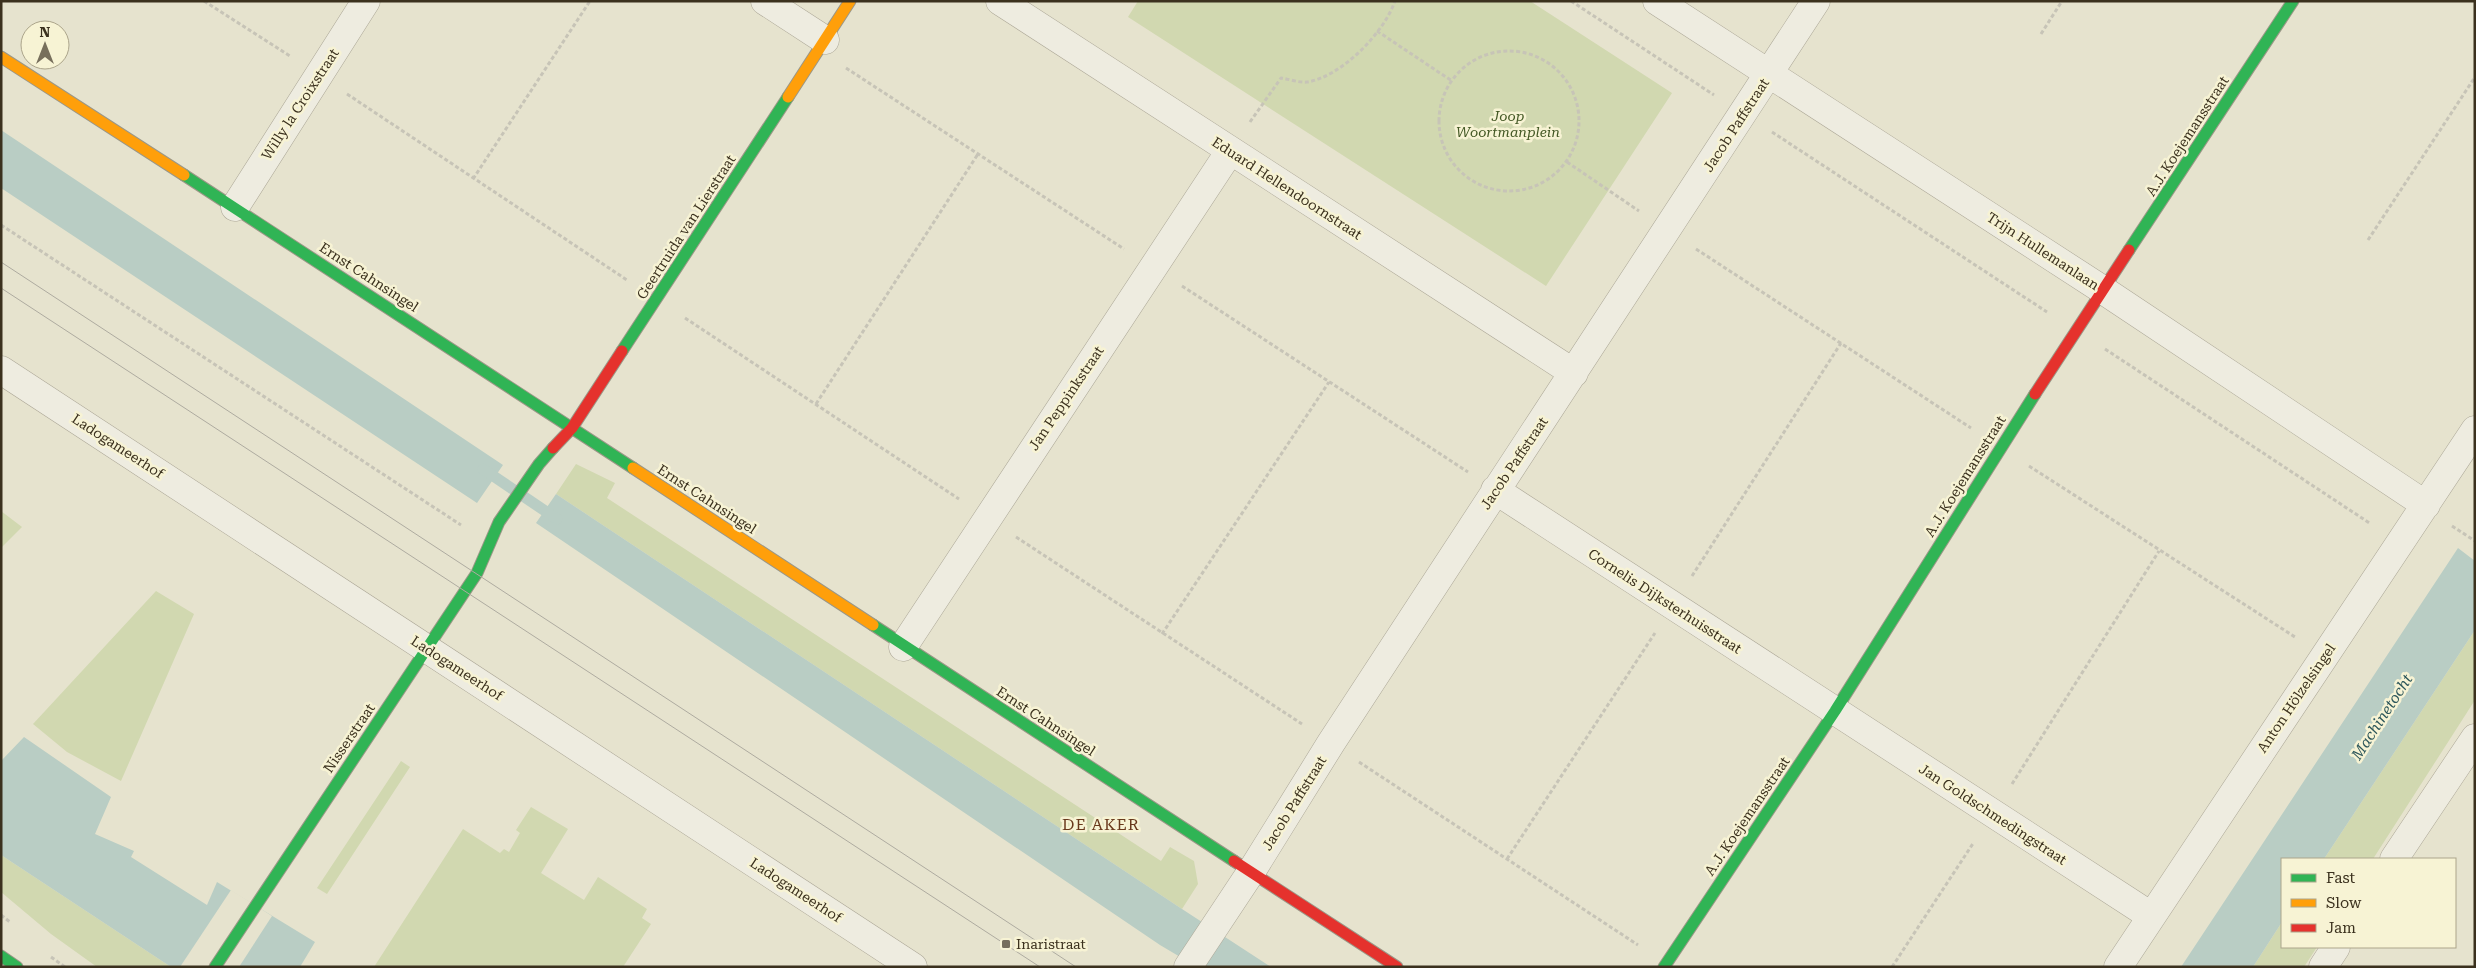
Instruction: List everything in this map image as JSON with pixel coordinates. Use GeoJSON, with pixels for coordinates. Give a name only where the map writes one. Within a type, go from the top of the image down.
{"type":"FeatureCollection","features":[{"type":"Feature","properties":{"kind":"street","name":"Willy la Croixstraat"},"geometry":{"type":"LineString","coordinates":[[235,207],[366,1]]}},
{"type":"Feature","properties":{"kind":"street"},"geometry":{"type":"LineString","coordinates":[[765,1],[825,40]]}},
{"type":"Feature","properties":{"kind":"street","name":"Geertruida van Lierstraat"},"geometry":{"type":"LineString","coordinates":[[499,522],[539,464],[572,428],[850,1]]}},
{"type":"Feature","properties":{"kind":"street","name":"Eduard Hellendoornstraat"},"geometry":{"type":"LineString","coordinates":[[1000,1],[1574,372]]}},
{"type":"Feature","properties":{"kind":"street","name":"Trijn Hullemanlaan"},"geometry":{"type":"LineString","coordinates":[[1657,1],[2103,290],[2435,512]]}},
{"type":"Feature","properties":{"kind":"street","name":"Jacob Paffstraat"},"geometry":{"type":"LineString","coordinates":[[1188,967],[1251,872],[1331,743],[1495,490],[1744,114],[1816,1]]}},
{"type":"Feature","properties":{"kind":"street","name":"A.J. Koejemansstraat"},"geometry":{"type":"LineString","coordinates":[[1665,965],[1835,711],[1995,455],[2293,1]]}},
{"type":"Feature","properties":{"kind":"street","name":"Ernst Cahnsingel"},"geometry":{"type":"LineString","coordinates":[[1,57],[235,207],[903,646],[1397,967]]}},
{"type":"Feature","properties":{"kind":"street","name":"Jan Peppinkstraat"},"geometry":{"type":"LineString","coordinates":[[903,646],[1230,151]]}},
{"type":"Feature","properties":{"kind":"street","name":"Ladogameerhof"},"geometry":{"type":"LineString","coordinates":[[1,370],[428,648],[912,967]]}},
{"type":"Feature","properties":{"kind":"street","name":"Anton Hölzelsingel"},"geometry":{"type":"LineString","coordinates":[[2118,967],[2151,916],[2435,512],[2475,430]]}},
{"type":"Feature","properties":{"kind":"street","name":"Cornelis Dijksterhuisstraat"},"geometry":{"type":"LineString","coordinates":[[1495,490],[1835,711]]}},
{"type":"Feature","properties":{"kind":"street","name":"Nisserstraat"},"geometry":{"type":"LineString","coordinates":[[215,967],[477,573],[499,522]]}},
{"type":"Feature","properties":{"kind":"street","name":"Jan Goldschmedingstraat"},"geometry":{"type":"LineString","coordinates":[[1835,711],[2151,916]]}},
{"type":"Feature","properties":{"kind":"street"},"geometry":{"type":"LineString","coordinates":[[2395,858],[2475,738]]}},
{"type":"Feature","properties":{"kind":"street"},"geometry":{"type":"LineString","coordinates":[[2323,967],[2335,948]]}},
{"type":"Feature","properties":{"kind":"street"},"geometry":{"type":"LineString","coordinates":[[1,956],[17,967]]}},
{"type":"Feature","properties":{"kind":"path"},"geometry":{"type":"LineString","coordinates":[[204,1],[1665,965]]}},
{"type":"Feature","properties":{"kind":"path"},"geometry":{"type":"LineString","coordinates":[[473,179],[590,1]]}},
{"type":"Feature","properties":{"kind":"path"},"geometry":{"type":"LineString","coordinates":[[1230,151],[1280,78],[1306,83],[1324,77],[1352,61],[1377,31],[1395,1]]}},
{"type":"Feature","properties":{"kind":"path"},"geometry":{"type":"LineString","coordinates":[[1571,1],[1744,114]]}},
{"type":"Feature","properties":{"kind":"path"},"geometry":{"type":"LineString","coordinates":[[2041,34],[2062,1]]}},
{"type":"Feature","properties":{"kind":"path"},"geometry":{"type":"LineString","coordinates":[[1377,31],[1452,81]]}},
{"type":"Feature","properties":{"kind":"path"},"geometry":{"type":"LineString","coordinates":[[1494,52],[1518,52],[1542,59],[1556,68],[1575,94],[1580,120],[1578,138],[1567,162],[1542,184],[1520,191],[1493,190],[1470,179],[1459,170],[1446,153],[1439,122],[1441,106],[1452,81],[1476,60],[1494,52]]}},
{"type":"Feature","properties":{"kind":"path"},"geometry":{"type":"LineString","coordinates":[[2368,240],[2475,77]]}},
{"type":"Feature","properties":{"kind":"path"},"geometry":{"type":"LineString","coordinates":[[816,404],[978,154]]}},
{"type":"Feature","properties":{"kind":"path"},"geometry":{"type":"LineString","coordinates":[[1567,162],[1667,230]]}},
{"type":"Feature","properties":{"kind":"path"},"geometry":{"type":"LineString","coordinates":[[1,225],[491,544]]}},
{"type":"Feature","properties":{"kind":"path"},"geometry":{"type":"LineString","coordinates":[[1162,634],[1329,382]]}},
{"type":"Feature","properties":{"kind":"path"},"geometry":{"type":"LineString","coordinates":[[2435,512],[2475,541]]}},
{"type":"Feature","properties":{"kind":"path"},"geometry":{"type":"LineString","coordinates":[[1892,967],[1993,814],[2159,552]]}},
{"type":"Feature","properties":{"kind":"green space","name":"Joop Woortmanplein"},"geometry":{"type":"Polygon","coordinates":[[[1138,1],[1530,1],[1672,93],[1546,286],[1128,17],[1138,1]]]}},
{"type":"Feature","properties":{"kind":"green space"},"geometry":{"type":"Polygon","coordinates":[[[576,464],[615,483],[607,498],[1161,861],[1170,847],[1194,861],[1198,884],[1182,909],[556,494],[576,464]]]}},
{"type":"Feature","properties":{"kind":"green space"},"geometry":{"type":"Polygon","coordinates":[[[1,511],[22,527],[1,548],[1,511]]]}},
{"type":"Feature","properties":{"kind":"green space"},"geometry":{"type":"Polygon","coordinates":[[[156,591],[194,614],[121,781],[67,752],[33,724],[156,591]]]}},
{"type":"Feature","properties":{"kind":"green space"},"geometry":{"type":"Polygon","coordinates":[[[2475,630],[2475,700],[2374,858],[2325,858],[2475,630]]]}},
{"type":"Feature","properties":{"kind":"green space"},"geometry":{"type":"Polygon","coordinates":[[[401,761],[410,767],[327,894],[317,888],[401,761]]]}},
{"type":"Feature","properties":{"kind":"green space"},"geometry":{"type":"Polygon","coordinates":[[[531,807],[568,829],[541,873],[584,900],[598,877],[647,909],[642,918],[651,924],[623,967],[374,967],[463,829],[500,853],[504,849],[509,852],[520,833],[516,830],[531,807]]]}},
{"type":"Feature","properties":{"kind":"green space"},"geometry":{"type":"Polygon","coordinates":[[[1,855],[171,967],[97,967],[51,934],[1,892],[1,855]]]}},
{"type":"Feature","properties":{"kind":"green space"},"geometry":{"type":"Polygon","coordinates":[[[2281,924],[2281,948],[2316,948],[2304,967],[2253,967],[2281,924]]]}},
{"type":"Feature","properties":{"kind":"water"},"geometry":{"type":"Polygon","coordinates":[[[1,130],[503,465],[477,503],[1,188],[1,130]]]}},
{"type":"Feature","properties":{"kind":"water"},"geometry":{"type":"Polygon","coordinates":[[[556,494],[1271,967],[1197,967],[1160,945],[536,523],[556,494]]]}},
{"type":"Feature","properties":{"kind":"water","name":"Machinetocht"},"geometry":{"type":"Polygon","coordinates":[[[2458,548],[2475,561],[2475,630],[2325,858],[2281,858],[2281,924],[2253,967],[2181,967],[2458,548]]]}},
{"type":"Feature","properties":{"kind":"water"},"geometry":{"type":"Polygon","coordinates":[[[24,737],[111,797],[95,834],[134,851],[131,857],[207,905],[217,882],[315,942],[300,967],[171,967],[1,855],[1,761],[24,737]]]}},
{"type":"Feature","properties":{"kind":"pier"},"geometry":{"type":"Polygon","coordinates":[[[231,890],[272,916],[239,967],[180,967],[231,890]]]}},
{"type":"Feature","properties":{"kind":"waterway"},"geometry":{"type":"LineString","coordinates":[[483,469],[557,519]]}},
{"type":"Feature","properties":{"kind":"tram line"},"geometry":{"type":"LineString","coordinates":[[1,262],[1076,967]]}},
{"type":"Feature","properties":{"kind":"tram line"},"geometry":{"type":"LineString","coordinates":[[1,288],[1040,967]]}},
{"type":"Feature","properties":{"kind":"traffic: fast"},"geometry":{"type":"LineString","coordinates":[[2129,250],[2293,1]]}},
{"type":"Feature","properties":{"kind":"traffic: fast"},"geometry":{"type":"LineString","coordinates":[[622,351],[788,97]]}},
{"type":"Feature","properties":{"kind":"traffic: fast"},"geometry":{"type":"LineString","coordinates":[[184,175],[633,468]]}},
{"type":"Feature","properties":{"kind":"traffic: fast"},"geometry":{"type":"LineString","coordinates":[[1664,967],[1835,711],[2035,394]]}},
{"type":"Feature","properties":{"kind":"traffic: fast"},"geometry":{"type":"LineString","coordinates":[[215,967],[477,573],[499,522],[539,464],[553,448]]}},
{"type":"Feature","properties":{"kind":"traffic: fast"},"geometry":{"type":"LineString","coordinates":[[873,625],[1234,861]]}},
{"type":"Feature","properties":{"kind":"traffic: fast"},"geometry":{"type":"LineString","coordinates":[[1,956],[17,967]]}},
{"type":"Feature","properties":{"kind":"traffic: slow"},"geometry":{"type":"LineString","coordinates":[[788,97],[850,1]]}},
{"type":"Feature","properties":{"kind":"traffic: slow"},"geometry":{"type":"LineString","coordinates":[[1,57],[184,175]]}},
{"type":"Feature","properties":{"kind":"traffic: slow"},"geometry":{"type":"LineString","coordinates":[[633,468],[873,625]]}},
{"type":"Feature","properties":{"kind":"traffic: jam"},"geometry":{"type":"LineString","coordinates":[[2035,394],[2129,250]]}},
{"type":"Feature","properties":{"kind":"traffic: jam"},"geometry":{"type":"LineString","coordinates":[[553,448],[572,428],[622,351]]}},
{"type":"Feature","properties":{"kind":"traffic: jam"},"geometry":{"type":"LineString","coordinates":[[1234,861],[1397,967]]}},
{"type":"Feature","properties":{"kind":"place","name":"Inaristraat"},"geometry":{"type":"Point","coordinates":[1006,944]}},
{"type":"Feature","properties":{"kind":"district","name":"DE AKER"},"geometry":{"type":"Point","coordinates":[1101,824]}}]}
